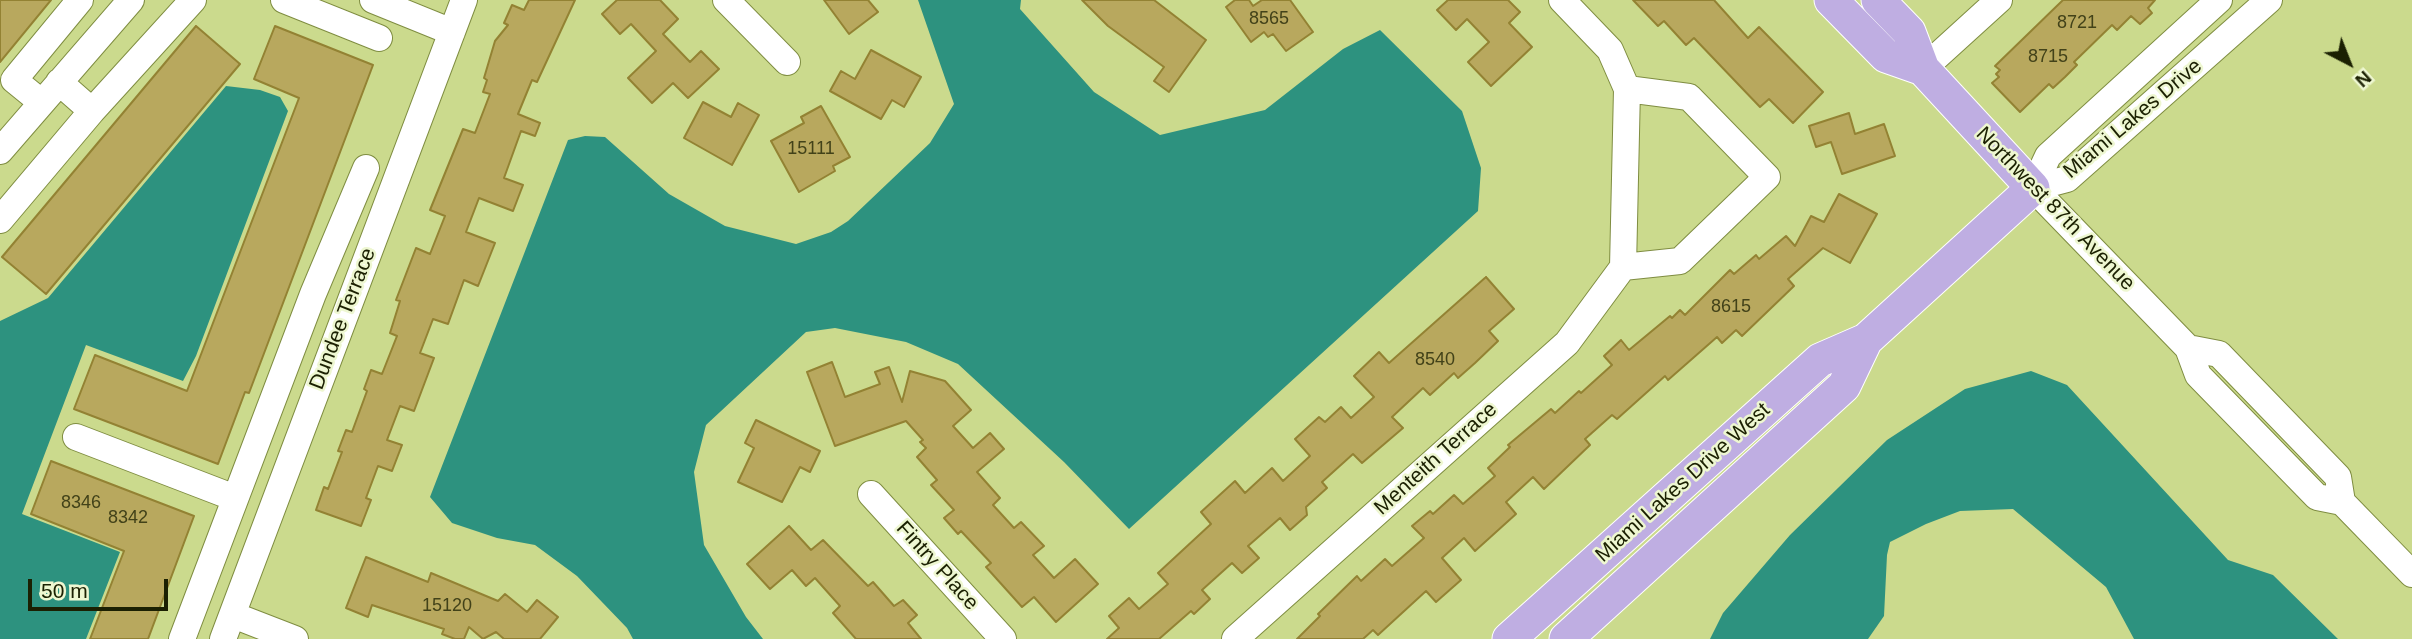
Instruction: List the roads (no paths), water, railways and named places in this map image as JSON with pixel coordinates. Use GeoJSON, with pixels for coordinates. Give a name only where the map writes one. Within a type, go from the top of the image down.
{"type":"FeatureCollection","features":[{"type":"Feature","properties":{"kind":"main road","name":"Northwest 87th Avenue"},"geometry":{"type":"LineString","coordinates":[[1831,0],[1886,56],[1923,69]]}},
{"type":"Feature","properties":{"kind":"main road","name":"Northwest 87th Avenue"},"geometry":{"type":"LineString","coordinates":[[1878,0],[1909,32],[1923,69],[2033,188]]}},
{"type":"Feature","properties":{"kind":"main road","name":"Miami Lakes Drive West"},"geometry":{"type":"LineString","coordinates":[[1509,639],[1820,359],[1866,340],[2033,188]]}},
{"type":"Feature","properties":{"kind":"main road","name":"Miami Lakes Drive West"},"geometry":{"type":"LineString","coordinates":[[1566,639],[1844,386],[1866,340]]}},
{"type":"Feature","properties":{"kind":"street"},"geometry":{"type":"LineString","coordinates":[[41,103],[7,88],[80,0]]}},
{"type":"Feature","properties":{"kind":"street"},"geometry":{"type":"LineString","coordinates":[[0,151],[131,0]]}},
{"type":"Feature","properties":{"kind":"street"},"geometry":{"type":"LineString","coordinates":[[0,220],[92,111],[193,0]]}},
{"type":"Feature","properties":{"kind":"street"},"geometry":{"type":"LineString","coordinates":[[284,0],[379,38]]}},
{"type":"Feature","properties":{"kind":"street"},"geometry":{"type":"LineString","coordinates":[[373,0],[452,32]]}},
{"type":"Feature","properties":{"kind":"street","name":"Dundee Terrace"},"geometry":{"type":"LineString","coordinates":[[228,627],[464,0]]}},
{"type":"Feature","properties":{"kind":"street"},"geometry":{"type":"LineString","coordinates":[[726,0],[787,62]]}},
{"type":"Feature","properties":{"kind":"street"},"geometry":{"type":"LineString","coordinates":[[1562,0],[1610,50],[1627,89],[1623,267],[1679,261],[1766,177],[1689,97],[1627,89]]}},
{"type":"Feature","properties":{"kind":"street"},"geometry":{"type":"LineString","coordinates":[[1923,69],[1998,0]]}},
{"type":"Feature","properties":{"kind":"street","name":"Miami Lakes Drive"},"geometry":{"type":"LineString","coordinates":[[2033,188],[2048,156],[2219,0]]}},
{"type":"Feature","properties":{"kind":"street","name":"Miami Lakes Drive"},"geometry":{"type":"LineString","coordinates":[[2033,188],[2067,179],[2269,0]]}},
{"type":"Feature","properties":{"kind":"street"},"geometry":{"type":"LineString","coordinates":[[59,82],[92,111]]}},
{"type":"Feature","properties":{"kind":"street"},"geometry":{"type":"LineString","coordinates":[[182,639],[313,294],[366,168]]}},
{"type":"Feature","properties":{"kind":"street","name":"Northwest 87th Avenue"},"geometry":{"type":"LineString","coordinates":[[2033,188],[2188,348],[2198,375],[2316,497],[2342,502],[2412,574]]}},
{"type":"Feature","properties":{"kind":"street","name":"Menteith Terrace"},"geometry":{"type":"LineString","coordinates":[[1235,639],[1567,343],[1623,267]]}},
{"type":"Feature","properties":{"kind":"street"},"geometry":{"type":"LineString","coordinates":[[313,294],[347,307]]}},
{"type":"Feature","properties":{"kind":"street"},"geometry":{"type":"LineString","coordinates":[[76,437],[235,498]]}},
{"type":"Feature","properties":{"kind":"street","name":"Fintry Place"},"geometry":{"type":"LineString","coordinates":[[871,494],[1003,639]]}},
{"type":"Feature","properties":{"kind":"street"},"geometry":{"type":"LineString","coordinates":[[228,627],[295,639]]}},
{"type":"Feature","properties":{"kind":"water"},"geometry":{"type":"Polygon","coordinates":[[[918,0],[1021,0],[1020,9],[1094,92],[1160,135],[1265,110],[1343,49],[1380,30],[1462,111],[1481,168],[1478,211],[1129,529],[1064,462],[958,364],[906,342],[835,328],[806,332],[706,425],[694,472],[704,545],[746,617],[763,639],[633,639],[627,628],[577,576],[535,545],[497,538],[452,523],[430,497],[568,140],[585,136],[605,137],[669,194],[725,226],[796,244],[831,232],[848,221],[930,143],[954,104],[918,0]]]}},
{"type":"Feature","properties":{"kind":"water"},"geometry":{"type":"Polygon","coordinates":[[[226,86],[260,90],[280,97],[288,111],[196,356],[183,381],[86,345],[22,514],[120,552],[86,639],[0,639],[0,321],[48,298],[226,86]]]}},
{"type":"Feature","properties":{"kind":"water"},"geometry":{"type":"Polygon","coordinates":[[[2031,371],[2067,385],[2228,560],[2273,575],[2338,639],[2134,639],[2106,587],[2013,509],[1960,511],[1890,542],[1884,616],[1868,639],[1710,639],[1723,613],[1790,535],[1887,440],[1965,389],[2031,371]]]}}]}
